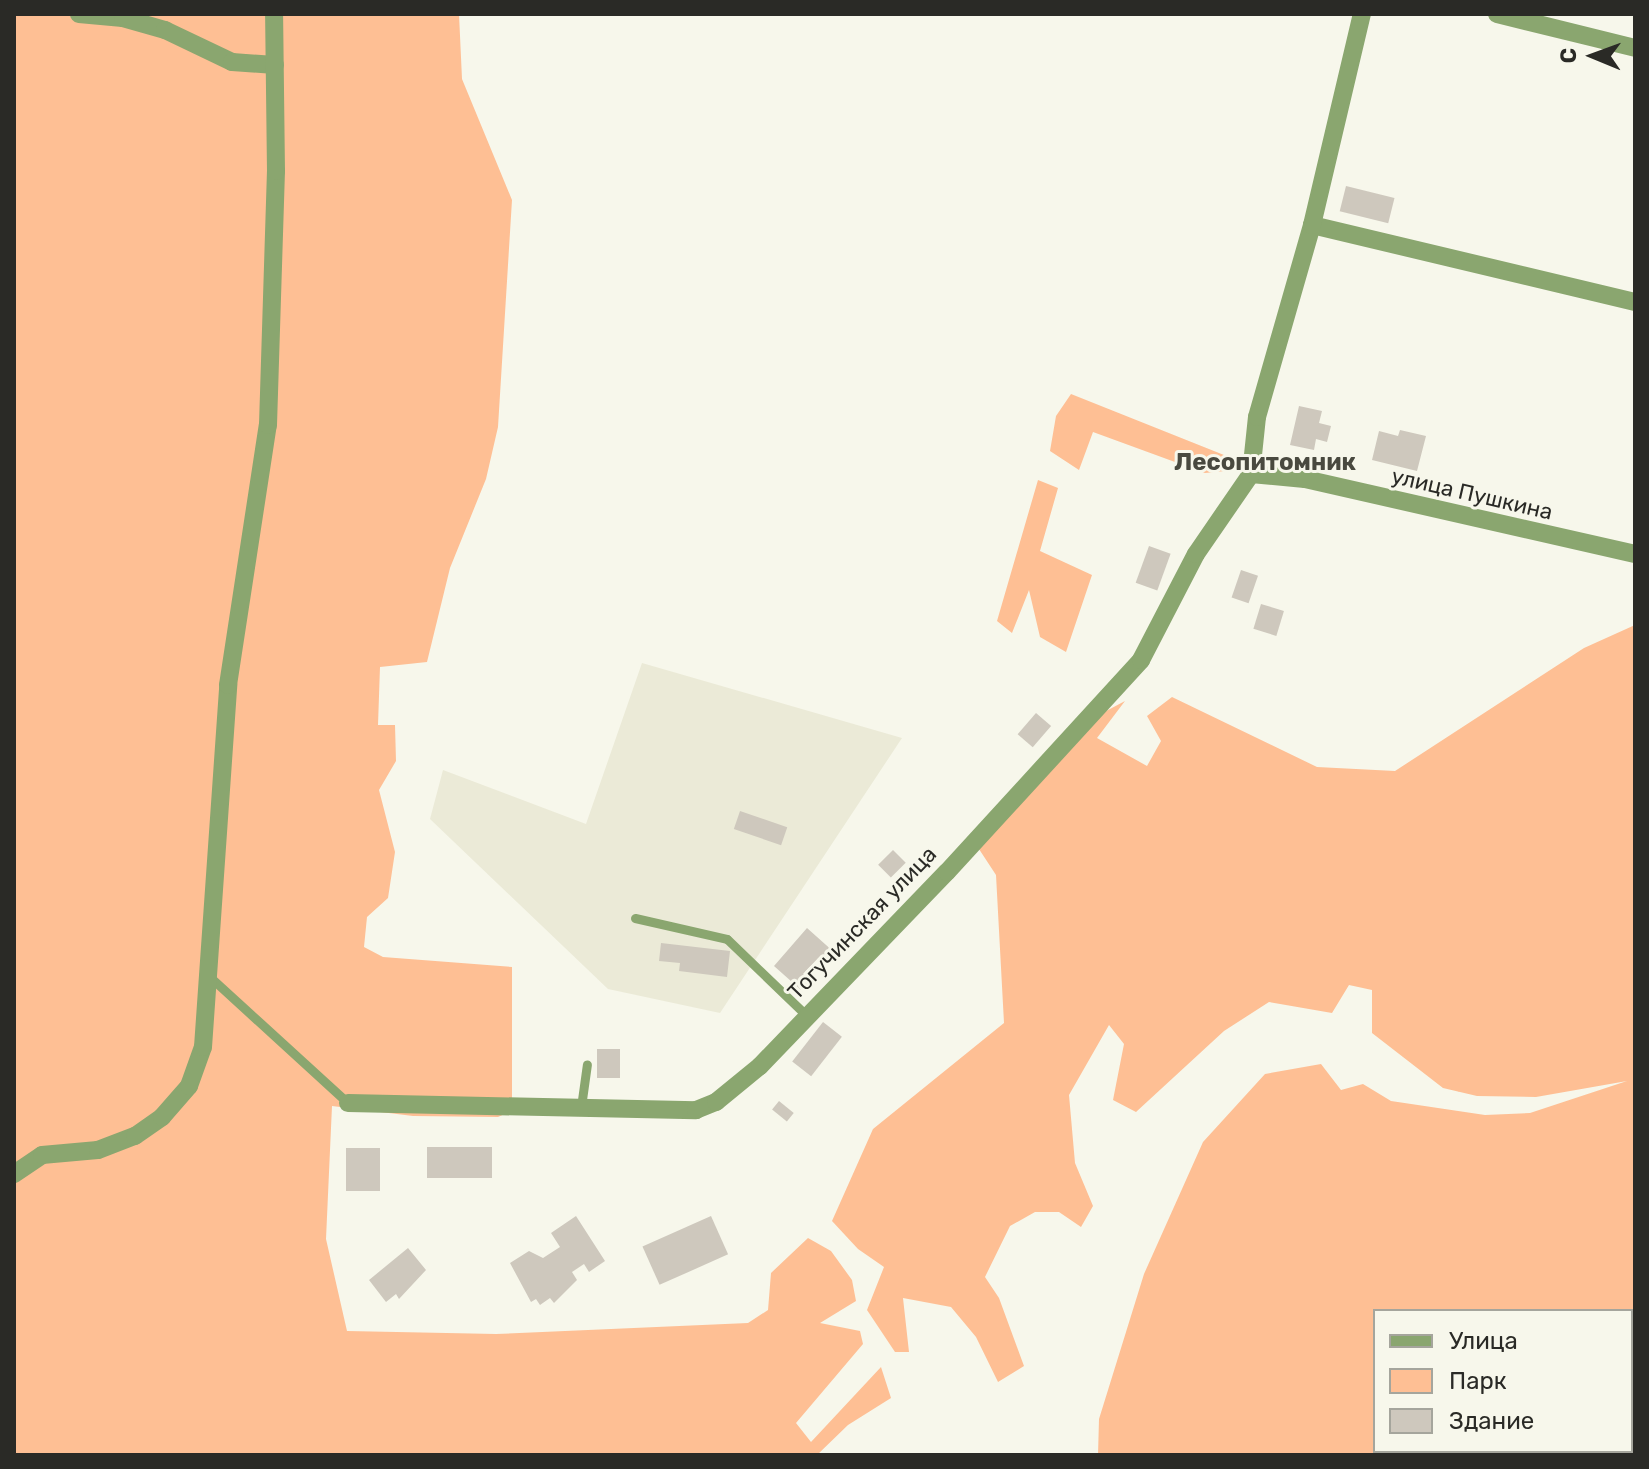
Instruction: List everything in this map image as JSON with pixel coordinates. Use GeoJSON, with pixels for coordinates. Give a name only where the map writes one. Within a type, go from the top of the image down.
{"type":"FeatureCollection","features":[{"type":"Feature","properties":{"kind":"street"},"geometry":{"type":"LineString","coordinates":[[79,14],[123,18],[165,30],[232,62],[275,65]]}},
{"type":"Feature","properties":{"kind":"street"},"geometry":{"type":"LineString","coordinates":[[14,1174],[42,1155],[98,1150],[135,1136],[162,1117],[189,1086],[198,1060],[210,977],[228,685],[268,425],[274,14]]}},
{"type":"Feature","properties":{"kind":"street"},"geometry":{"type":"LineString","coordinates":[[1251,474],[1257,417],[1312,225],[1362,14]]}},
{"type":"Feature","properties":{"kind":"street"},"geometry":{"type":"LineString","coordinates":[[1497,14],[1635,48]]}},
{"type":"Feature","properties":{"kind":"street"},"geometry":{"type":"LineString","coordinates":[[1312,225],[1635,302]]}},
{"type":"Feature","properties":{"kind":"street","name":"улица Пушкина"},"geometry":{"type":"LineString","coordinates":[[1251,474],[1305,479],[1635,554]]}},
{"type":"Feature","properties":{"kind":"street","name":"Тогучинская улица"},"geometry":{"type":"LineString","coordinates":[[348,1103],[696,1110],[716,1102],[760,1066],[1141,660],[1196,554],[1251,474]]}},
{"type":"Feature","properties":{"kind":"lane"},"geometry":{"type":"LineString","coordinates":[[635,918],[727,939],[806,1015]]}},
{"type":"Feature","properties":{"kind":"lane"},"geometry":{"type":"LineString","coordinates":[[210,977],[348,1103]]}},
{"type":"Feature","properties":{"kind":"lane"},"geometry":{"type":"LineString","coordinates":[[581,1107],[587,1064]]}},
{"type":"Feature","properties":{"kind":"shaded area"},"geometry":{"type":"Polygon","coordinates":[[[642,663],[902,738],[720,1013],[608,989],[430,819],[443,770],[586,824],[642,663]]]}},
{"type":"Feature","properties":{"kind":"green space"},"geometry":{"type":"Polygon","coordinates":[[[14,14],[459,14],[462,79],[512,200],[498,427],[486,479],[450,568],[427,662],[380,667],[378,725],[395,725],[396,761],[379,790],[395,852],[388,898],[367,917],[364,947],[383,957],[512,967],[512,1111],[498,1117],[413,1116],[332,1106],[326,1239],[347,1331],[496,1334],[748,1323],[768,1310],[771,1273],[808,1238],[831,1251],[852,1280],[856,1301],[820,1323],[860,1331],[863,1344],[796,1423],[811,1442],[881,1367],[891,1398],[848,1425],[817,1455],[14,1455],[14,14]]]}},
{"type":"Feature","properties":{"kind":"green space"},"geometry":{"type":"Polygon","coordinates":[[[1071,394],[1229,457],[1225,471],[1205,473],[1093,432],[1079,470],[1050,451],[1056,416],[1071,394]]]}},
{"type":"Feature","properties":{"kind":"green space"},"geometry":{"type":"Polygon","coordinates":[[[1038,480],[1058,488],[1040,551],[1092,575],[1066,652],[1040,637],[1029,590],[1012,633],[997,621],[1038,480]]]}},
{"type":"Feature","properties":{"kind":"green space"},"geometry":{"type":"Polygon","coordinates":[[[1635,625],[1635,1455],[1098,1455],[1099,1419],[1144,1274],[1203,1142],[1265,1074],[1321,1064],[1341,1090],[1363,1084],[1391,1101],[1485,1115],[1530,1113],[1627,1081],[1536,1097],[1477,1096],[1443,1088],[1372,1033],[1372,990],[1349,985],[1332,1013],[1269,1002],[1224,1031],[1136,1112],[1113,1100],[1124,1044],[1109,1025],[1069,1095],[1075,1163],[1093,1206],[1081,1227],[1059,1212],[1035,1212],[1010,1226],[985,1277],[999,1298],[1024,1366],[998,1382],[976,1337],[951,1307],[903,1298],[909,1352],[895,1352],[867,1310],[884,1267],[858,1249],[832,1221],[873,1129],[1004,1023],[996,875],[977,846],[1093,718],[1125,701],[1097,738],[1147,766],[1161,741],[1147,716],[1172,697],[1317,767],[1395,771],[1584,648],[1635,625]]]}},
{"type":"Feature","properties":{"kind":"building"},"geometry":{"type":"Polygon","coordinates":[[[1346,186],[1395,198],[1388,223],[1340,211],[1346,186]]]}},
{"type":"Feature","properties":{"kind":"building"},"geometry":{"type":"Polygon","coordinates":[[[1299,406],[1322,411],[1319,423],[1331,426],[1327,442],[1316,439],[1314,450],[1290,445],[1299,406]]]}},
{"type":"Feature","properties":{"kind":"building"},"geometry":{"type":"Polygon","coordinates":[[[1400,430],[1426,436],[1417,471],[1372,460],[1379,431],[1398,436],[1400,430]]]}},
{"type":"Feature","properties":{"kind":"building"},"geometry":{"type":"Polygon","coordinates":[[[1149,546],[1171,554],[1157,591],[1136,583],[1149,546]]]}},
{"type":"Feature","properties":{"kind":"building"},"geometry":{"type":"Polygon","coordinates":[[[1241,570],[1258,576],[1249,603],[1232,597],[1241,570]]]}},
{"type":"Feature","properties":{"kind":"building"},"geometry":{"type":"Polygon","coordinates":[[[1261,604],[1284,611],[1276,636],[1253,629],[1261,604]]]}},
{"type":"Feature","properties":{"kind":"building"},"geometry":{"type":"Polygon","coordinates":[[[1036,713],[1051,726],[1033,747],[1018,734],[1036,713]]]}},
{"type":"Feature","properties":{"kind":"building"},"geometry":{"type":"Polygon","coordinates":[[[740,811],[787,827],[781,845],[734,829],[740,811]]]}},
{"type":"Feature","properties":{"kind":"building"},"geometry":{"type":"Polygon","coordinates":[[[893,850],[906,863],[891,878],[878,865],[893,850]]]}},
{"type":"Feature","properties":{"kind":"building"},"geometry":{"type":"Polygon","coordinates":[[[807,928],[835,953],[828,961],[821,955],[803,974],[810,980],[801,990],[774,966],[807,928]]]}},
{"type":"Feature","properties":{"kind":"building"},"geometry":{"type":"Polygon","coordinates":[[[661,943],[730,951],[727,977],[679,971],[680,963],[659,961],[661,943]]]}},
{"type":"Feature","properties":{"kind":"building"},"geometry":{"type":"Polygon","coordinates":[[[823,1022],[842,1037],[811,1076],[792,1061],[823,1022]]]}},
{"type":"Feature","properties":{"kind":"building"},"geometry":{"type":"Polygon","coordinates":[[[597,1049],[620,1049],[620,1078],[597,1078],[597,1049]]]}},
{"type":"Feature","properties":{"kind":"building"},"geometry":{"type":"Polygon","coordinates":[[[779,1101],[794,1113],[787,1122],[772,1110],[779,1101]]]}},
{"type":"Feature","properties":{"kind":"building"},"geometry":{"type":"Polygon","coordinates":[[[427,1147],[492,1147],[492,1178],[427,1178],[427,1147]]]}},
{"type":"Feature","properties":{"kind":"building"},"geometry":{"type":"Polygon","coordinates":[[[346,1148],[380,1148],[380,1191],[346,1191],[346,1148]]]}},
{"type":"Feature","properties":{"kind":"building"},"geometry":{"type":"Polygon","coordinates":[[[576,1216],[605,1261],[589,1272],[584,1264],[572,1272],[577,1280],[554,1303],[550,1298],[540,1305],[536,1299],[531,1302],[510,1263],[529,1251],[543,1258],[560,1247],[551,1233],[576,1216]]]}},
{"type":"Feature","properties":{"kind":"building"},"geometry":{"type":"Polygon","coordinates":[[[711,1216],[728,1254],[660,1285],[642,1247],[711,1216]]]}},
{"type":"Feature","properties":{"kind":"building"},"geometry":{"type":"Polygon","coordinates":[[[408,1248],[426,1270],[399,1299],[396,1294],[386,1302],[369,1280],[408,1248]]]}},
{"type":"Feature","properties":{"kind":"district","name":"Лесопитомник"},"geometry":{"type":"Point","coordinates":[1265,463]}}]}
